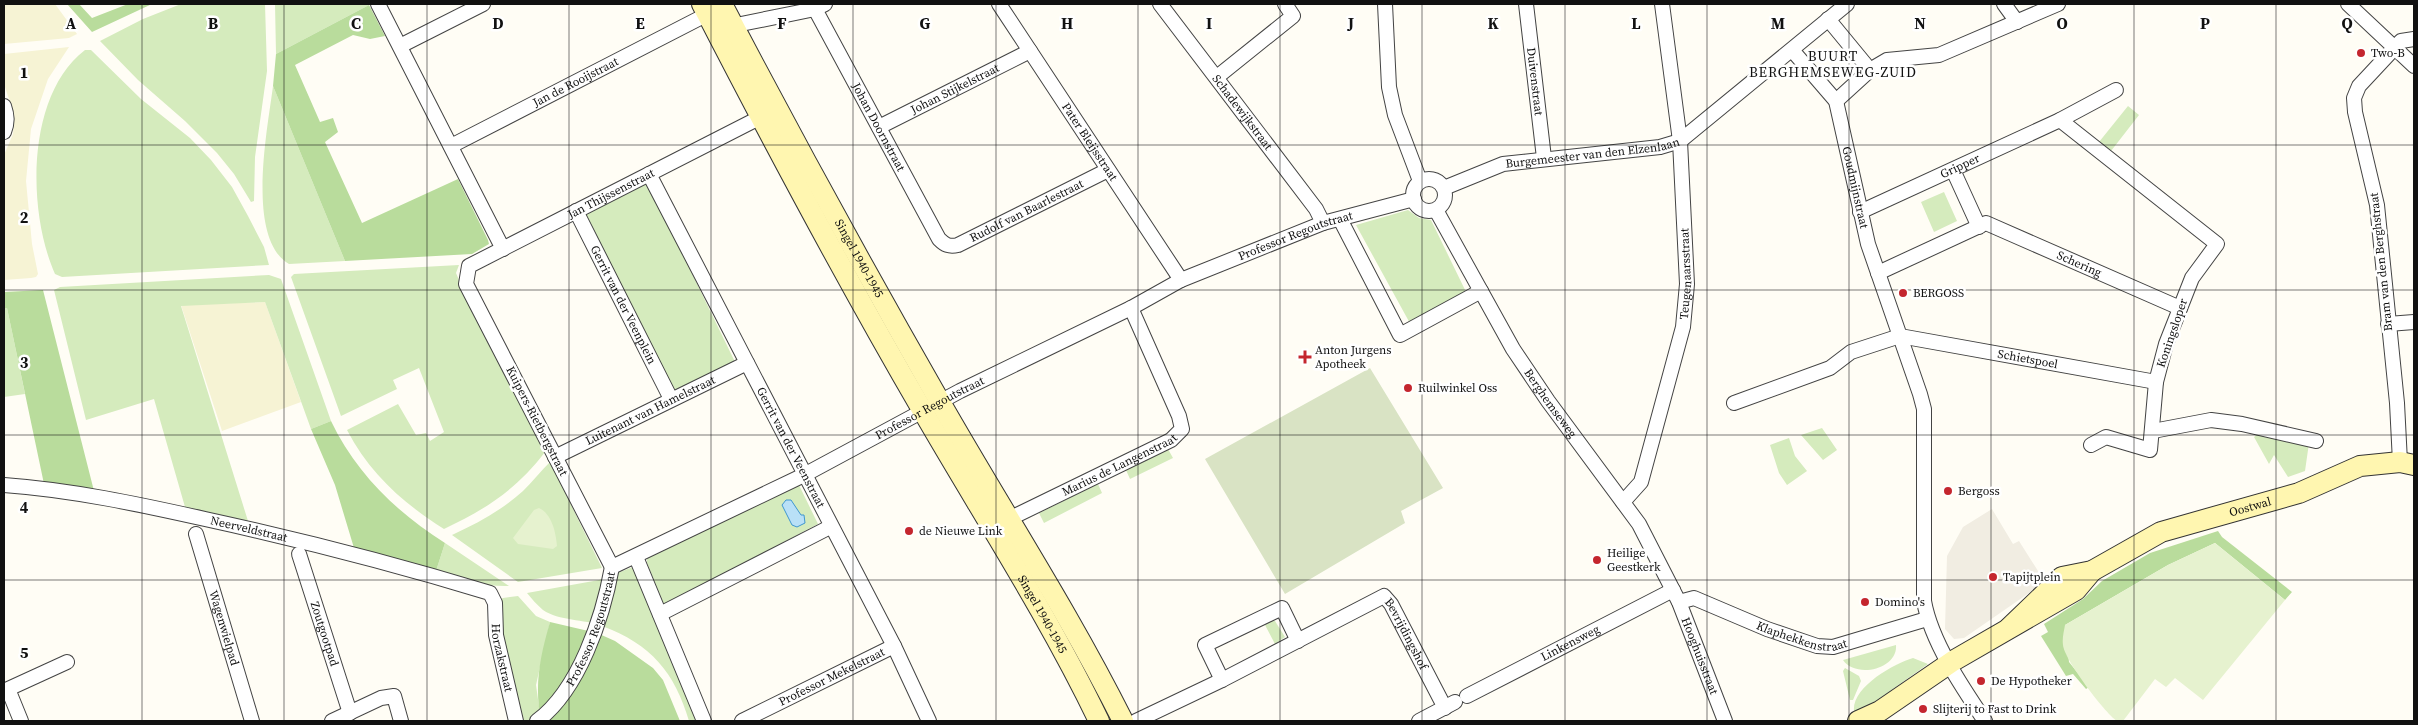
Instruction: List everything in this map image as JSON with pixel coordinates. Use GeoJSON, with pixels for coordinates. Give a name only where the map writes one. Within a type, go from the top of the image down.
{"type":"FeatureCollection","features":[{"type":"Feature","properties":{"kind":"main road","name":"Singel 1940-1945"},"geometry":{"type":"LineString","coordinates":[[722,4],[926,410],[974,460],[1067,615],[1123,721]]}},
{"type":"Feature","properties":{"kind":"main road","name":"Singel 1940-1945"},"geometry":{"type":"LineString","coordinates":[[701,11],[757,119],[926,410],[1080,682],[1099,721]]}},
{"type":"Feature","properties":{"kind":"main road","name":"Oostwal"},"geometry":{"type":"LineString","coordinates":[[1858,721],[1876,716],[1949,664],[2009,628],[2062,576],[2092,571],[2161,532],[2298,493],[2360,466],[2407,464]]}},
{"type":"Feature","properties":{"kind":"street"},"geometry":{"type":"LineString","coordinates":[[378,4],[503,249]]}},
{"type":"Feature","properties":{"kind":"street"},"geometry":{"type":"LineString","coordinates":[[400,46],[483,4]]}},
{"type":"Feature","properties":{"kind":"street","name":"Singel 1940-1945"},"geometry":{"type":"LineString","coordinates":[[692,4],[701,11]]}},
{"type":"Feature","properties":{"kind":"street","name":"Singel 1940-1945"},"geometry":{"type":"LineString","coordinates":[[731,4],[752,43],[748,54]]}},
{"type":"Feature","properties":{"kind":"street","name":"Pater Bleijsstraat"},"geometry":{"type":"LineString","coordinates":[[999,4],[1181,280]]}},
{"type":"Feature","properties":{"kind":"street","name":"Schadewijkstraat"},"geometry":{"type":"LineString","coordinates":[[1160,4],[1316,209],[1323,223]]}},
{"type":"Feature","properties":{"kind":"street"},"geometry":{"type":"LineString","coordinates":[[1217,77],[1293,16],[1284,4]]}},
{"type":"Feature","properties":{"kind":"street"},"geometry":{"type":"LineString","coordinates":[[1385,4],[1389,87],[1395,115],[1420,181]]}},
{"type":"Feature","properties":{"kind":"street","name":"Duivenstraat"},"geometry":{"type":"LineString","coordinates":[[1526,4],[1544,158]]}},
{"type":"Feature","properties":{"kind":"street","name":"Teugenaarsstraat"},"geometry":{"type":"LineString","coordinates":[[1624,502],[1641,482],[1683,327],[1687,284],[1680,141],[1662,4]]}},
{"type":"Feature","properties":{"kind":"street","name":"Burgemeester van den Elzenlaan"},"geometry":{"type":"LineString","coordinates":[[1444,188],[1503,164],[1544,158],[1660,147],[1680,141],[1847,4]]}},
{"type":"Feature","properties":{"kind":"street"},"geometry":{"type":"LineString","coordinates":[[2004,4],[2017,22]]}},
{"type":"Feature","properties":{"kind":"street"},"geometry":{"type":"LineString","coordinates":[[1836,101],[1870,70],[1887,60],[1939,55],[2058,4]]}},
{"type":"Feature","properties":{"kind":"street"},"geometry":{"type":"LineString","coordinates":[[2348,4],[2414,49]]}},
{"type":"Feature","properties":{"kind":"street"},"geometry":{"type":"LineString","coordinates":[[742,24],[820,6]]}},
{"type":"Feature","properties":{"kind":"street","name":"Johan Doornstraat"},"geometry":{"type":"LineString","coordinates":[[820,6],[879,127],[944,244]]}},
{"type":"Feature","properties":{"kind":"street","name":"Jan de Rooijstraat"},"geometry":{"type":"LineString","coordinates":[[451,146],[701,11]]}},
{"type":"Feature","properties":{"kind":"street"},"geometry":{"type":"LineString","coordinates":[[1828,19],[1870,70]]}},
{"type":"Feature","properties":{"kind":"street"},"geometry":{"type":"LineString","coordinates":[[2403,42],[2414,66]]}},
{"type":"Feature","properties":{"kind":"street","name":"Bram van den Berghstraat"},"geometry":{"type":"LineString","coordinates":[[2403,42],[2359,86],[2354,98],[2355,112],[2377,205],[2388,324],[2398,410],[2407,464]]}},
{"type":"Feature","properties":{"kind":"street","name":"Goudmijnstraat"},"geometry":{"type":"LineString","coordinates":[[1792,50],[1836,101],[1860,212],[1878,273],[1910,362],[1924,409],[1924,601],[1927,619],[1949,664],[1984,721]]}},
{"type":"Feature","properties":{"kind":"street","name":"Johan Stijkelstraat"},"geometry":{"type":"LineString","coordinates":[[879,127],[1030,51]]}},
{"type":"Feature","properties":{"kind":"street","name":"Gripper"},"geometry":{"type":"LineString","coordinates":[[1860,212],[2060,120],[2116,90]]}},
{"type":"Feature","properties":{"kind":"street"},"geometry":{"type":"LineString","coordinates":[[4,106],[7,115],[7,125],[4,132]]}},
{"type":"Feature","properties":{"kind":"street","name":"Jan Thijssenstraat"},"geometry":{"type":"LineString","coordinates":[[466,274],[470,266],[757,119]]}},
{"type":"Feature","properties":{"kind":"street","name":"Koningsloper"},"geometry":{"type":"LineString","coordinates":[[2060,120],[2217,244],[2192,278],[2166,344],[2156,382],[2150,450],[2106,437],[2091,445]]}},
{"type":"Feature","properties":{"kind":"street","name":"Rudolf van Baarlestraat"},"geometry":{"type":"LineString","coordinates":[[944,244],[951,247],[958,245],[1108,170]]}},
{"type":"Feature","properties":{"kind":"street"},"geometry":{"type":"LineString","coordinates":[[1878,273],[1978,226],[1953,170]]}},
{"type":"Feature","properties":{"kind":"street","name":"Gerrit van der Veenstraat"},"geometry":{"type":"LineString","coordinates":[[649,174],[830,527],[894,646],[929,721]]}},
{"type":"Feature","properties":{"kind":"street"},"geometry":{"type":"LineString","coordinates":[[1434,179],[1444,188],[1444,201],[1436,210],[1422,210],[1414,199],[1416,186],[1420,181],[1434,179]]}},
{"type":"Feature","properties":{"kind":"street","name":"Professor Regoutstraat"},"geometry":{"type":"LineString","coordinates":[[537,721],[558,700],[586,652],[608,590],[612,567],[804,475],[1049,346],[1131,308],[1181,280],[1323,223],[1414,199]]}},
{"type":"Feature","properties":{"kind":"street","name":"Berghemseweg"},"geometry":{"type":"LineString","coordinates":[[1436,210],[1513,350],[1548,401],[1639,524],[1676,596]]}},
{"type":"Feature","properties":{"kind":"street","name":"Gerrit van der Veenplein"},"geometry":{"type":"LineString","coordinates":[[576,211],[671,399]]}},
{"type":"Feature","properties":{"kind":"street"},"geometry":{"type":"LineString","coordinates":[[1340,219],[1400,335],[1481,291]]}},
{"type":"Feature","properties":{"kind":"street","name":"Schering"},"geometry":{"type":"LineString","coordinates":[[1978,226],[1986,223],[2180,308]]}},
{"type":"Feature","properties":{"kind":"street","name":"Kuipers-Rietbergstraat"},"geometry":{"type":"LineString","coordinates":[[466,274],[466,284],[612,567]]}},
{"type":"Feature","properties":{"kind":"street","name":"Marius de Langenstraat"},"geometry":{"type":"LineString","coordinates":[[1017,515],[1171,440],[1182,429],[1179,416],[1131,308]]}},
{"type":"Feature","properties":{"kind":"street"},"geometry":{"type":"LineString","coordinates":[[2388,324],[2414,322]]}},
{"type":"Feature","properties":{"kind":"street"},"geometry":{"type":"LineString","coordinates":[[1734,403],[1830,368],[1851,352],[1900,336]]}},
{"type":"Feature","properties":{"kind":"street","name":"Schietspoel"},"geometry":{"type":"LineString","coordinates":[[1900,336],[2156,382]]}},
{"type":"Feature","properties":{"kind":"street","name":"Luitenant van Hamelstraat"},"geometry":{"type":"LineString","coordinates":[[555,457],[747,363]]}},
{"type":"Feature","properties":{"kind":"street","name":"Singel 1940-1945"},"geometry":{"type":"LineString","coordinates":[[926,410],[1059,660],[1089,721]]}},
{"type":"Feature","properties":{"kind":"street"},"geometry":{"type":"LineString","coordinates":[[2153,430],[2211,420],[2242,424],[2316,441]]}},
{"type":"Feature","properties":{"kind":"street","name":"Singel 1940-1945"},"geometry":{"type":"LineString","coordinates":[[974,460],[989,469],[1017,515],[1099,657],[1131,721]]}},
{"type":"Feature","properties":{"kind":"street","name":"Neerveldstraat"},"geometry":{"type":"LineString","coordinates":[[4,484],[102,496],[310,542],[490,593]]}},
{"type":"Feature","properties":{"kind":"street"},"geometry":{"type":"LineString","coordinates":[[660,614],[830,527]]}},
{"type":"Feature","properties":{"kind":"street","name":"Wagenwielpad"},"geometry":{"type":"LineString","coordinates":[[196,534],[252,721]]}},
{"type":"Feature","properties":{"kind":"street","name":"Zoutgootpad"},"geometry":{"type":"LineString","coordinates":[[299,554],[350,713]]}},
{"type":"Feature","properties":{"kind":"street"},"geometry":{"type":"LineString","coordinates":[[636,557],[704,721]]}},
{"type":"Feature","properties":{"kind":"street","name":"Horzakstraat"},"geometry":{"type":"LineString","coordinates":[[490,593],[495,603],[496,635],[516,721]]}},
{"type":"Feature","properties":{"kind":"street","name":"Bevrijdingshof"},"geometry":{"type":"LineString","coordinates":[[1136,721],[1222,680],[1384,596],[1455,702]]}},
{"type":"Feature","properties":{"kind":"street","name":"Klaphekkenstraat"},"geometry":{"type":"LineString","coordinates":[[1676,596],[1694,598],[1767,629],[1817,646],[1833,647],[1927,619]]}},
{"type":"Feature","properties":{"kind":"street","name":"Linkensweg"},"geometry":{"type":"LineString","coordinates":[[1419,721],[1676,596]]}},
{"type":"Feature","properties":{"kind":"street","name":"Hooghuisstraat"},"geometry":{"type":"LineString","coordinates":[[1676,596],[1725,721]]}},
{"type":"Feature","properties":{"kind":"street"},"geometry":{"type":"LineString","coordinates":[[1222,680],[1205,645],[1282,608],[1298,641]]}},
{"type":"Feature","properties":{"kind":"street","name":"Professor Mekelstraat"},"geometry":{"type":"LineString","coordinates":[[742,721],[894,646]]}},
{"type":"Feature","properties":{"kind":"street"},"geometry":{"type":"LineString","coordinates":[[22,721],[8,689],[67,662]]}},
{"type":"Feature","properties":{"kind":"street"},"geometry":{"type":"LineString","coordinates":[[332,721],[381,698],[394,696],[401,721]]}},
{"type":"Feature","properties":{"kind":"shaded area"},"geometry":{"type":"Polygon","coordinates":[[[4,4],[55,4],[77,34],[69,38],[4,44],[4,4]]]}},
{"type":"Feature","properties":{"kind":"shaded area"},"geometry":{"type":"Polygon","coordinates":[[[69,47],[48,79],[31,129],[26,181],[32,244],[38,274],[36,277],[31,278],[4,280],[4,155],[13,134],[14,122],[13,111],[4,84],[4,54],[69,47]]]}},
{"type":"Feature","properties":{"kind":"shaded area"},"geometry":{"type":"Polygon","coordinates":[[[265,302],[301,402],[222,431],[181,305],[265,302]]]}},
{"type":"Feature","properties":{"kind":"shaded area","name":"Tapijtplein"},"geometry":{"type":"Polygon","coordinates":[[[1992,509],[2013,544],[2019,541],[2045,582],[1964,638],[1954,639],[1945,629],[1947,556],[1963,527],[1992,509]]]}},
{"type":"Feature","properties":{"kind":"green space"},"geometry":{"type":"Polygon","coordinates":[[[67,4],[79,4],[92,18],[128,4],[152,4],[92,32],[67,4]]]}},
{"type":"Feature","properties":{"kind":"green space"},"geometry":{"type":"Polygon","coordinates":[[[181,4],[265,4],[267,71],[255,157],[254,201],[251,202],[234,174],[217,153],[185,121],[138,80],[100,41],[143,19],[181,4]]]}},
{"type":"Feature","properties":{"kind":"green space"},"geometry":{"type":"Polygon","coordinates":[[[275,4],[368,4],[369,5],[276,54],[275,4]]]}},
{"type":"Feature","properties":{"kind":"green space"},"geometry":{"type":"Polygon","coordinates":[[[369,5],[385,36],[370,39],[353,35],[295,65],[320,122],[333,118],[338,132],[325,142],[362,223],[458,179],[489,244],[472,254],[345,261],[273,86],[276,54],[369,5]]]}},
{"type":"Feature","properties":{"kind":"green space"},"geometry":{"type":"Polygon","coordinates":[[[85,50],[91,50],[141,99],[190,138],[211,160],[232,187],[264,247],[269,265],[62,277],[55,274],[46,248],[40,219],[37,155],[42,124],[51,95],[66,70],[85,50]]]}},
{"type":"Feature","properties":{"kind":"green space"},"geometry":{"type":"Polygon","coordinates":[[[273,86],[345,261],[289,264],[275,251],[267,231],[263,207],[264,153],[273,86]]]}},
{"type":"Feature","properties":{"kind":"green space"},"geometry":{"type":"Polygon","coordinates":[[[2128,106],[2139,115],[2111,151],[2099,142],[2128,106]]]}},
{"type":"Feature","properties":{"kind":"green space"},"geometry":{"type":"Polygon","coordinates":[[[648,183],[736,364],[673,395],[583,215],[648,183]]]}},
{"type":"Feature","properties":{"kind":"green space"},"geometry":{"type":"Polygon","coordinates":[[[1944,192],[1957,221],[1934,232],[1921,202],[1944,192]]]}},
{"type":"Feature","properties":{"kind":"green space"},"geometry":{"type":"Polygon","coordinates":[[[1408,210],[1419,218],[1431,220],[1468,296],[1412,327],[1356,225],[1408,210]]]}},
{"type":"Feature","properties":{"kind":"green space"},"geometry":{"type":"Polygon","coordinates":[[[459,265],[456,273],[459,280],[545,452],[511,488],[487,506],[444,529],[401,498],[377,474],[356,446],[347,430],[398,404],[416,435],[426,433],[430,441],[444,432],[419,368],[393,380],[397,389],[341,416],[291,277],[294,274],[459,265]]]}},
{"type":"Feature","properties":{"kind":"green space"},"geometry":{"type":"Polygon","coordinates":[[[269,275],[281,279],[331,421],[311,429],[265,302],[181,306],[248,521],[185,507],[154,399],[86,420],[54,290],[60,287],[269,275]]]}},
{"type":"Feature","properties":{"kind":"green space"},"geometry":{"type":"Polygon","coordinates":[[[43,290],[94,491],[44,484],[7,308],[4,308],[4,292],[43,290]]]}},
{"type":"Feature","properties":{"kind":"green space"},"geometry":{"type":"Polygon","coordinates":[[[4,308],[7,308],[25,394],[4,397],[4,308]]]}},
{"type":"Feature","properties":{"kind":"green space"},"geometry":{"type":"Polygon","coordinates":[[[1370,368],[1443,488],[1401,511],[1405,523],[1285,594],[1205,459],[1370,368]]]}},
{"type":"Feature","properties":{"kind":"green space"},"geometry":{"type":"Polygon","coordinates":[[[331,421],[352,458],[379,490],[410,518],[445,543],[436,571],[354,548],[335,485],[311,429],[331,421]]]}},
{"type":"Feature","properties":{"kind":"green space"},"geometry":{"type":"Polygon","coordinates":[[[1822,428],[1837,450],[1823,460],[1801,435],[1822,428]]]}},
{"type":"Feature","properties":{"kind":"green space"},"geometry":{"type":"Polygon","coordinates":[[[2261,431],[2309,443],[2305,471],[2288,477],[2274,455],[2269,464],[2254,437],[2261,431]]]}},
{"type":"Feature","properties":{"kind":"green space"},"geometry":{"type":"Polygon","coordinates":[[[1789,438],[1795,456],[1807,471],[1787,485],[1779,473],[1770,445],[1789,438]]]}},
{"type":"Feature","properties":{"kind":"green space"},"geometry":{"type":"Polygon","coordinates":[[[1168,449],[1173,458],[1130,479],[1126,470],[1168,449]]]}},
{"type":"Feature","properties":{"kind":"green space"},"geometry":{"type":"Polygon","coordinates":[[[550,462],[602,568],[518,582],[452,535],[480,521],[507,504],[523,491],[550,462]]]}},
{"type":"Feature","properties":{"kind":"green space"},"geometry":{"type":"Polygon","coordinates":[[[797,481],[818,524],[668,604],[663,603],[647,563],[647,558],[797,481]]]}},
{"type":"Feature","properties":{"kind":"green space"},"geometry":{"type":"Polygon","coordinates":[[[1098,484],[1102,493],[1044,523],[1039,513],[1098,484]]]}},
{"type":"Feature","properties":{"kind":"green space"},"geometry":{"type":"Polygon","coordinates":[[[539,508],[553,524],[557,546],[553,549],[518,544],[513,538],[534,510],[539,508]]]}},
{"type":"Feature","properties":{"kind":"green space"},"geometry":{"type":"Polygon","coordinates":[[[2218,531],[2222,537],[2292,592],[2285,600],[2215,543],[2168,565],[2065,625],[2069,662],[2089,687],[2086,689],[2073,674],[2066,676],[2041,636],[2048,632],[2044,624],[2083,599],[2102,581],[2150,553],[2218,531]]]}},
{"type":"Feature","properties":{"kind":"green space"},"geometry":{"type":"Polygon","coordinates":[[[445,543],[509,586],[481,584],[436,571],[445,543]]]}},
{"type":"Feature","properties":{"kind":"green space"},"geometry":{"type":"Polygon","coordinates":[[[2215,543],[2285,600],[2203,700],[2175,678],[2166,687],[2155,679],[2123,721],[2117,721],[2094,697],[2070,662],[2063,645],[2065,625],[2168,565],[2215,543]]]}},
{"type":"Feature","properties":{"kind":"green space"},"geometry":{"type":"Polygon","coordinates":[[[633,567],[697,721],[689,721],[676,688],[659,662],[647,651],[619,633],[602,626],[549,614],[527,593],[599,580],[633,567]]]}},
{"type":"Feature","properties":{"kind":"green space"},"geometry":{"type":"Polygon","coordinates":[[[518,596],[536,616],[550,622],[536,685],[541,721],[513,721],[496,602],[503,598],[518,596]]]}},
{"type":"Feature","properties":{"kind":"green space"},"geometry":{"type":"Polygon","coordinates":[[[1275,621],[1285,637],[1275,644],[1265,625],[1275,621]]]}},
{"type":"Feature","properties":{"kind":"green space"},"geometry":{"type":"Polygon","coordinates":[[[550,622],[597,633],[615,641],[653,668],[663,680],[680,721],[541,721],[538,695],[539,671],[550,622]]]}},
{"type":"Feature","properties":{"kind":"green space"},"geometry":{"type":"Polygon","coordinates":[[[1896,645],[1895,653],[1890,660],[1875,669],[1857,669],[1849,666],[1843,660],[1896,645]]]}},
{"type":"Feature","properties":{"kind":"green space"},"geometry":{"type":"Polygon","coordinates":[[[1913,658],[1928,664],[1855,716],[1854,706],[1857,697],[1864,688],[1883,672],[1913,658]]]}},
{"type":"Feature","properties":{"kind":"green space"},"geometry":{"type":"Polygon","coordinates":[[[1845,668],[1859,676],[1861,681],[1853,700],[1850,700],[1843,671],[1845,668]]]}},
{"type":"Feature","properties":{"kind":"water"},"geometry":{"type":"Polygon","coordinates":[[[786,500],[791,500],[801,515],[804,515],[805,523],[797,527],[792,525],[782,505],[786,500]]]}},
{"type":"Feature","properties":{"kind":"place","name":"Two-B"},"geometry":{"type":"Point","coordinates":[2361,53]}},
{"type":"Feature","properties":{"kind":"place","name":"BERGOSS"},"geometry":{"type":"Point","coordinates":[1903,293]}},
{"type":"Feature","properties":{"kind":"place","name":"Anton Jurgens Apotheek"},"geometry":{"type":"Point","coordinates":[1305,357]}},
{"type":"Feature","properties":{"kind":"place","name":"Ruilwinkel Oss"},"geometry":{"type":"Point","coordinates":[1408,388]}},
{"type":"Feature","properties":{"kind":"place","name":"Bergoss"},"geometry":{"type":"Point","coordinates":[1948,491]}},
{"type":"Feature","properties":{"kind":"place","name":"de Nieuwe Link"},"geometry":{"type":"Point","coordinates":[909,531]}},
{"type":"Feature","properties":{"kind":"place","name":"Heilige Geestkerk"},"geometry":{"type":"Point","coordinates":[1597,560]}},
{"type":"Feature","properties":{"kind":"place","name":"Tapijtplein"},"geometry":{"type":"Point","coordinates":[1993,577]}},
{"type":"Feature","properties":{"kind":"place","name":"Domino's"},"geometry":{"type":"Point","coordinates":[1865,602]}},
{"type":"Feature","properties":{"kind":"place","name":"De Hypotheker"},"geometry":{"type":"Point","coordinates":[1981,681]}},
{"type":"Feature","properties":{"kind":"place","name":"Slijterij to Fast to Drink"},"geometry":{"type":"Point","coordinates":[1923,709]}},
{"type":"Feature","properties":{"kind":"district","name":"BUURT BERGHEMSEWEG-ZUID"},"geometry":{"type":"Point","coordinates":[1833,64]}}]}
